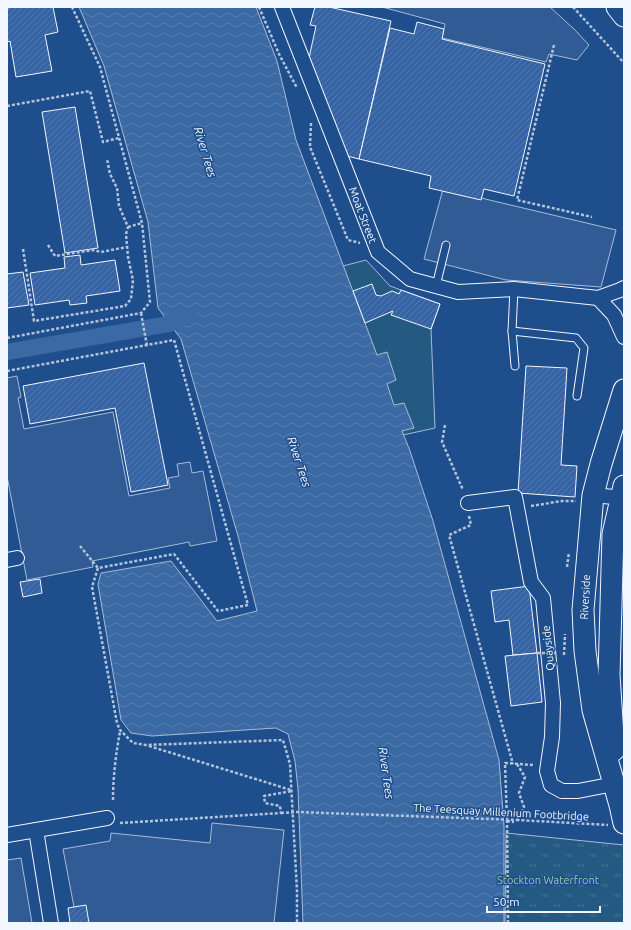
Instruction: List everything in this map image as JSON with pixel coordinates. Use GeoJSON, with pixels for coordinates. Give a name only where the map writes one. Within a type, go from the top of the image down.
{"type":"FeatureCollection","features":[{"type":"Feature","properties":{"kind":"main road"},"geometry":{"type":"LineString","coordinates":[[617,7],[624,16]]}},
{"type":"Feature","properties":{"kind":"main road","name":"Riverside"},"geometry":{"type":"LineString","coordinates":[[619,818],[614,784],[593,710],[585,651],[582,610],[584,498],[601,464],[624,390]]}},
{"type":"Feature","properties":{"kind":"main road"},"geometry":{"type":"LineString","coordinates":[[619,818],[609,675],[613,534],[623,494]]}},
{"type":"Feature","properties":{"kind":"street","name":"Moat Street"},"geometry":{"type":"LineString","coordinates":[[282,7],[378,252],[410,280],[458,292],[514,289],[598,298],[624,288]]}},
{"type":"Feature","properties":{"kind":"street"},"geometry":{"type":"LineString","coordinates":[[598,298],[614,315],[624,337]]}},
{"type":"Feature","properties":{"kind":"street"},"geometry":{"type":"LineString","coordinates":[[584,498],[623,494]]}},
{"type":"Feature","properties":{"kind":"street"},"geometry":{"type":"LineString","coordinates":[[468,503],[515,497],[516,508]]}},
{"type":"Feature","properties":{"kind":"street","name":"Quayside"},"geometry":{"type":"LineString","coordinates":[[516,508],[531,582],[543,598],[553,703],[552,737],[547,771],[551,785],[562,791],[578,791],[614,784]]}},
{"type":"Feature","properties":{"kind":"street"},"geometry":{"type":"LineString","coordinates":[[7,835],[113,820]]}},
{"type":"Feature","properties":{"kind":"street"},"geometry":{"type":"LineString","coordinates":[[36,830],[51,923]]}},
{"type":"Feature","properties":{"kind":"lane"},"geometry":{"type":"LineString","coordinates":[[436,286],[446,246]]}},
{"type":"Feature","properties":{"kind":"lane"},"geometry":{"type":"LineString","coordinates":[[514,289],[512,331],[514,366]]}},
{"type":"Feature","properties":{"kind":"lane"},"geometry":{"type":"LineString","coordinates":[[512,331],[576,338],[584,348],[577,396]]}},
{"type":"Feature","properties":{"kind":"path"},"geometry":{"type":"LineString","coordinates":[[7,338],[141,313],[150,302],[142,223],[100,67],[72,7]]}},
{"type":"Feature","properties":{"kind":"path"},"geometry":{"type":"LineString","coordinates":[[259,7],[278,54],[301,95]]}},
{"type":"Feature","properties":{"kind":"path"},"geometry":{"type":"LineString","coordinates":[[573,7],[624,63]]}},
{"type":"Feature","properties":{"kind":"path"},"geometry":{"type":"LineString","coordinates":[[554,44],[517,200],[592,217]]}},
{"type":"Feature","properties":{"kind":"path"},"geometry":{"type":"LineString","coordinates":[[7,106],[90,91],[103,142],[119,138]]}},
{"type":"Feature","properties":{"kind":"path"},"geometry":{"type":"LineString","coordinates":[[311,121],[310,147],[348,240],[363,244],[378,252]]}},
{"type":"Feature","properties":{"kind":"path"},"geometry":{"type":"LineString","coordinates":[[23,249],[34,321],[125,306],[131,299],[133,280],[129,265],[127,247],[126,234],[128,227],[119,206],[117,188],[110,174],[108,159]]}},
{"type":"Feature","properties":{"kind":"path"},"geometry":{"type":"LineString","coordinates":[[128,227],[142,223]]}},
{"type":"Feature","properties":{"kind":"path"},"geometry":{"type":"LineString","coordinates":[[48,245],[55,256],[93,250],[101,252],[127,247]]}},
{"type":"Feature","properties":{"kind":"path"},"geometry":{"type":"LineString","coordinates":[[141,313],[147,346]]}},
{"type":"Feature","properties":{"kind":"path"},"geometry":{"type":"LineString","coordinates":[[7,371],[174,340],[248,605],[218,611],[174,554],[98,568]]}},
{"type":"Feature","properties":{"kind":"path"},"geometry":{"type":"LineString","coordinates":[[445,425],[442,442],[468,503],[470,525],[449,535],[515,764],[525,777],[519,793],[524,806],[518,820]]}},
{"type":"Feature","properties":{"kind":"path"},"geometry":{"type":"LineString","coordinates":[[516,508],[584,498]]}},
{"type":"Feature","properties":{"kind":"path"},"geometry":{"type":"LineString","coordinates":[[80,546],[98,568]]}},
{"type":"Feature","properties":{"kind":"path"},"geometry":{"type":"LineString","coordinates":[[567,574],[569,551]]}},
{"type":"Feature","properties":{"kind":"path"},"geometry":{"type":"LineString","coordinates":[[98,568],[92,587],[117,723],[120,730],[132,742],[146,745],[292,791]]}},
{"type":"Feature","properties":{"kind":"path"},"geometry":{"type":"LineString","coordinates":[[564,660],[565,629]]}},
{"type":"Feature","properties":{"kind":"path"},"geometry":{"type":"LineString","coordinates":[[536,653],[555,653]]}},
{"type":"Feature","properties":{"kind":"path"},"geometry":{"type":"LineString","coordinates":[[113,800],[116,751],[120,730]]}},
{"type":"Feature","properties":{"kind":"path"},"geometry":{"type":"LineString","coordinates":[[146,745],[283,740],[290,764],[297,891],[297,923]]}},
{"type":"Feature","properties":{"kind":"path"},"geometry":{"type":"LineString","coordinates":[[508,923],[505,763],[548,765]]}},
{"type":"Feature","properties":{"kind":"path"},"geometry":{"type":"LineString","coordinates":[[281,813],[280,806],[265,803],[264,796],[292,791]]}},
{"type":"Feature","properties":{"kind":"path","name":"The Teesquay Millenium Footbridge"},"geometry":{"type":"LineString","coordinates":[[113,820],[306,812],[518,820],[619,818]]}},
{"type":"Feature","properties":{"kind":"path"},"geometry":{"type":"LineString","coordinates":[[507,821],[514,822]]}},
{"type":"Feature","properties":{"kind":"green space"},"geometry":{"type":"Polygon","coordinates":[[[366,260],[390,286],[440,304],[431,329],[435,428],[403,435],[343,266],[366,260]]]}},
{"type":"Feature","properties":{"kind":"green space","name":"Stockton Waterfront"},"geometry":{"type":"Polygon","coordinates":[[[506,833],[624,845],[624,923],[505,923],[506,833]]]}},
{"type":"Feature","properties":{"kind":"shaded area"},"geometry":{"type":"Polygon","coordinates":[[[382,7],[550,7],[589,45],[577,60],[549,54],[546,62],[442,38],[445,24],[382,7]]]}},
{"type":"Feature","properties":{"kind":"shaded area"},"geometry":{"type":"Polygon","coordinates":[[[443,189],[616,230],[601,287],[506,280],[424,259],[443,189]]]}},
{"type":"Feature","properties":{"kind":"shaded area"},"geometry":{"type":"Polygon","coordinates":[[[17,376],[21,397],[18,398],[24,429],[113,412],[129,496],[170,488],[168,478],[179,476],[177,464],[190,462],[192,473],[203,471],[217,541],[190,546],[189,542],[92,561],[93,567],[27,580],[7,476],[7,378],[17,376]]]}},
{"type":"Feature","properties":{"kind":"shaded area"},"geometry":{"type":"Polygon","coordinates":[[[212,823],[284,830],[274,923],[89,923],[74,907],[63,849],[110,841],[111,833],[210,843],[212,823]]]}},
{"type":"Feature","properties":{"kind":"shaded area"},"geometry":{"type":"Polygon","coordinates":[[[21,858],[32,923],[7,923],[7,860],[21,858]]]}},
{"type":"Feature","properties":{"kind":"water","name":"River Tees"},"geometry":{"type":"Polygon","coordinates":[[[79,7],[256,7],[277,61],[296,140],[377,355],[387,352],[396,380],[387,384],[394,405],[404,403],[414,428],[402,431],[433,521],[499,760],[504,826],[504,923],[303,923],[298,789],[295,761],[288,734],[276,728],[152,736],[131,733],[121,720],[98,584],[101,573],[171,561],[217,621],[257,611],[238,536],[181,339],[158,308],[148,222],[104,66],[79,7]]]}},
{"type":"Feature","properties":{"kind":"building"},"geometry":{"type":"Polygon","coordinates":[[[53,7],[58,32],[45,35],[52,71],[16,77],[10,41],[7,42],[7,8],[53,7]]]}},
{"type":"Feature","properties":{"kind":"building"},"geometry":{"type":"Polygon","coordinates":[[[315,7],[329,7],[391,21],[359,159],[343,155],[309,58],[316,26],[310,25],[315,7]]]}},
{"type":"Feature","properties":{"kind":"building"},"geometry":{"type":"Polygon","coordinates":[[[417,22],[444,29],[442,39],[545,64],[514,196],[484,189],[481,200],[429,188],[431,176],[359,159],[390,28],[414,34],[417,22]]]}},
{"type":"Feature","properties":{"kind":"building"},"geometry":{"type":"Polygon","coordinates":[[[75,107],[98,248],[65,253],[42,112],[75,107]]]}},
{"type":"Feature","properties":{"kind":"building"},"geometry":{"type":"Polygon","coordinates":[[[80,255],[81,265],[115,260],[120,291],[86,296],[87,303],[70,305],[69,300],[35,305],[30,273],[65,268],[64,257],[80,255]]]}},
{"type":"Feature","properties":{"kind":"building"},"geometry":{"type":"Polygon","coordinates":[[[23,272],[29,305],[7,308],[7,274],[23,272]]]}},
{"type":"Feature","properties":{"kind":"building"},"geometry":{"type":"Polygon","coordinates":[[[372,284],[376,295],[381,296],[392,291],[399,294],[401,290],[440,304],[431,329],[391,315],[393,311],[365,323],[353,291],[372,284]]]}},
{"type":"Feature","properties":{"kind":"building"},"geometry":{"type":"Polygon","coordinates":[[[144,363],[168,485],[131,492],[115,408],[30,424],[23,386],[144,363]]]}},
{"type":"Feature","properties":{"kind":"building"},"geometry":{"type":"Polygon","coordinates":[[[526,366],[567,368],[561,465],[577,466],[575,497],[518,493],[526,366]]]}},
{"type":"Feature","properties":{"kind":"building"},"geometry":{"type":"Polygon","coordinates":[[[40,579],[42,593],[23,597],[20,582],[40,579]]]}},
{"type":"Feature","properties":{"kind":"building"},"geometry":{"type":"Polygon","coordinates":[[[529,586],[537,653],[513,655],[509,620],[495,622],[491,591],[529,586]]]}},
{"type":"Feature","properties":{"kind":"building"},"geometry":{"type":"Polygon","coordinates":[[[537,653],[542,702],[511,706],[505,656],[537,653]]]}},
{"type":"Feature","properties":{"kind":"building"},"geometry":{"type":"Polygon","coordinates":[[[86,905],[89,923],[70,923],[68,908],[86,905]]]}},
{"type":"Feature","properties":{"kind":"waterway"},"geometry":{"type":"LineString","coordinates":[[7,352],[169,324],[189,316]]}}]}
